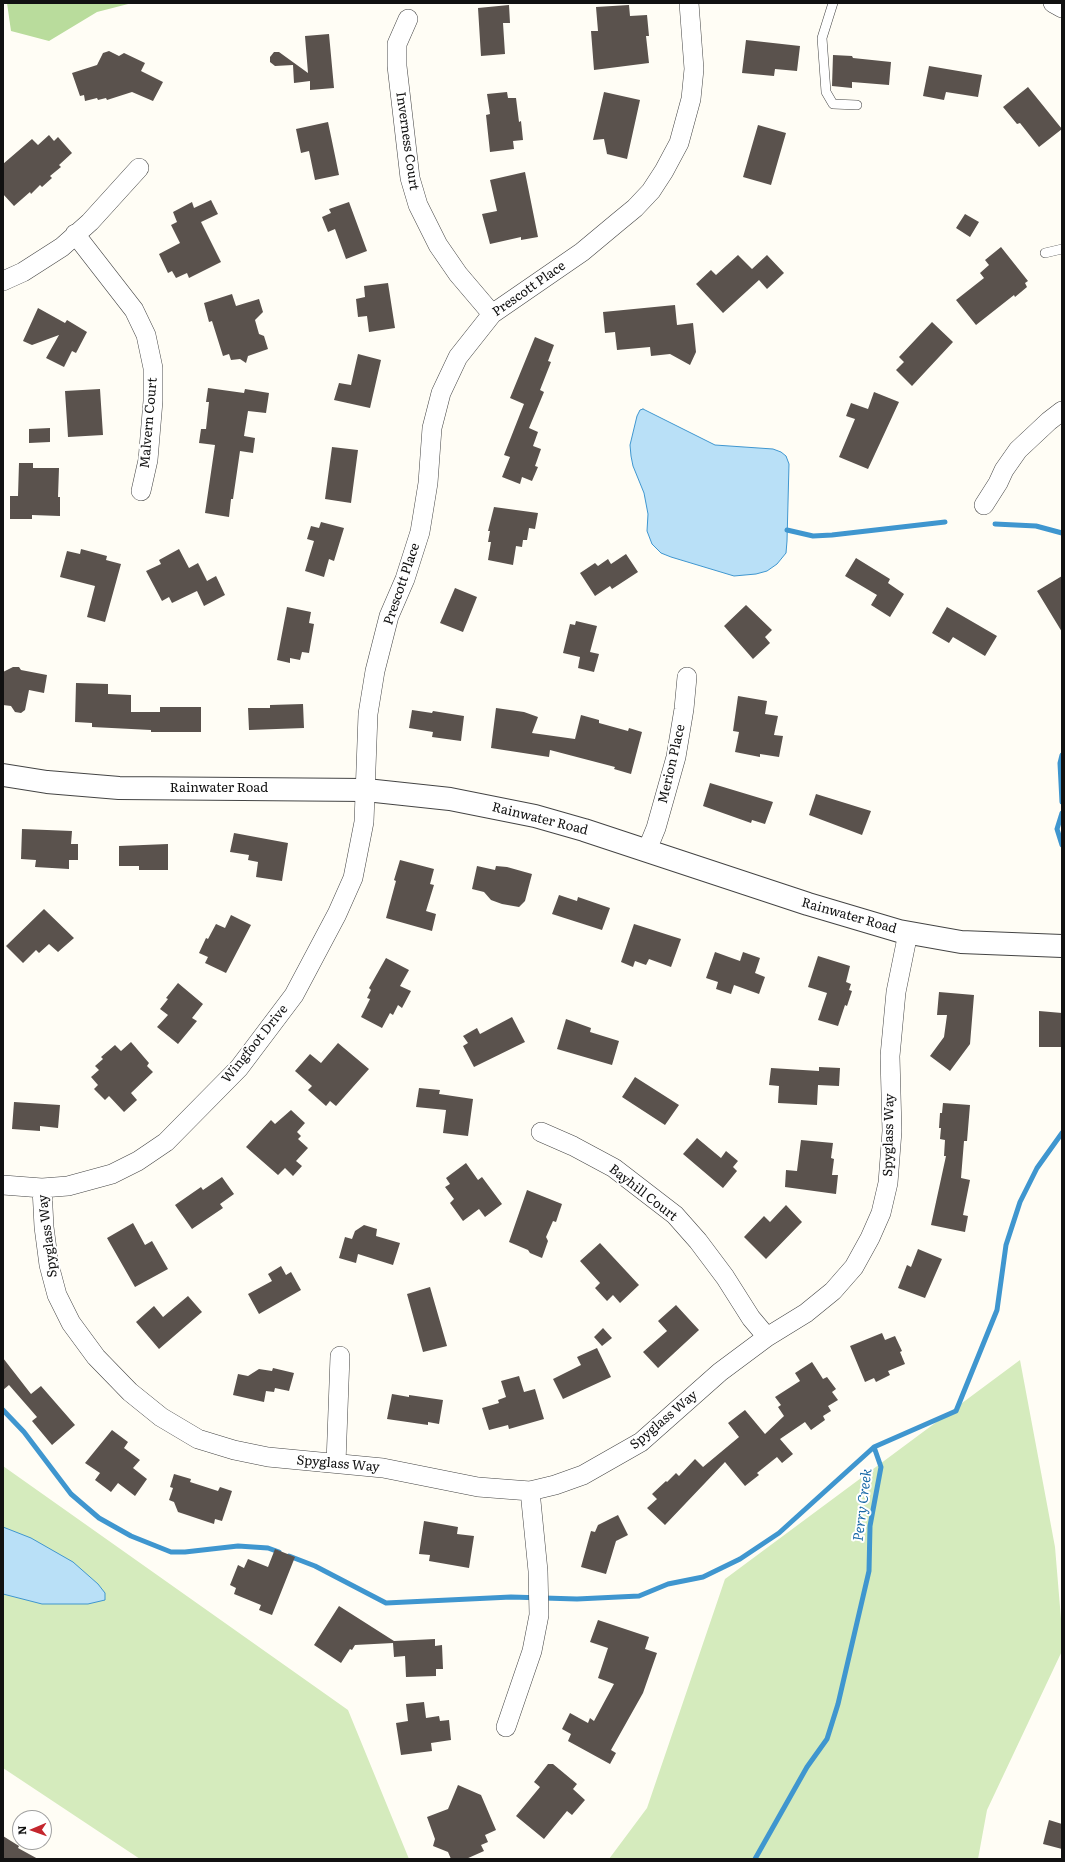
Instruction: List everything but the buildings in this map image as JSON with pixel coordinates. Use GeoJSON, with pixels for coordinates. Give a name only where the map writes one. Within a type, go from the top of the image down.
{"type":"FeatureCollection","features":[{"type":"Feature","properties":{"kind":"street","name":"Prescott Place"},"geometry":{"type":"LineString","coordinates":[[366,790],[365,754],[368,714],[375,672],[389,616],[405,579],[420,532],[428,483],[432,428],[436,408],[447,378],[458,357],[492,314],[582,252],[636,208],[651,191],[664,171],[678,142],[691,99],[694,69],[689,3]]}},
{"type":"Feature","properties":{"kind":"street"},"geometry":{"type":"LineString","coordinates":[[1053,3],[1062,8]]}},
{"type":"Feature","properties":{"kind":"street","name":"Inverness Court"},"geometry":{"type":"LineString","coordinates":[[408,19],[397,44],[397,66],[410,178],[418,205],[438,245],[458,274],[492,314]]}},
{"type":"Feature","properties":{"kind":"street"},"geometry":{"type":"LineString","coordinates":[[3,281],[23,272],[62,247],[90,222],[139,168]]}},
{"type":"Feature","properties":{"kind":"street","name":"Malvern Court"},"geometry":{"type":"LineString","coordinates":[[75,234],[134,310],[146,335],[153,368],[153,401],[148,460],[141,491]]}},
{"type":"Feature","properties":{"kind":"street"},"geometry":{"type":"LineString","coordinates":[[984,505],[998,484],[1004,470],[1018,450],[1062,411]]}},
{"type":"Feature","properties":{"kind":"street","name":"Merion Place"},"geometry":{"type":"LineString","coordinates":[[647,850],[656,828],[676,757],[684,709],[687,677]]}},
{"type":"Feature","properties":{"kind":"street","name":"Rainwater Road"},"geometry":{"type":"LineString","coordinates":[[3,775],[47,782],[119,788],[366,790],[450,799],[496,807],[577,828],[864,922],[908,933],[961,942],[1062,946]]}},
{"type":"Feature","properties":{"kind":"street","name":"Wingfoot Drive"},"geometry":{"type":"LineString","coordinates":[[3,1185],[42,1188],[68,1186],[112,1174],[138,1161],[166,1142],[239,1068],[294,995],[338,914],[353,878],[359,852],[364,822],[366,790]]}},
{"type":"Feature","properties":{"kind":"street","name":"Spyglass Way"},"geometry":{"type":"LineString","coordinates":[[42,1188],[44,1227],[49,1265],[57,1295],[72,1323],[96,1357],[130,1392],[161,1417],[198,1439],[234,1450],[268,1457],[383,1468],[478,1487],[530,1491],[555,1485],[583,1475],[641,1442],[691,1396],[768,1337],[806,1313],[833,1291],[854,1267],[870,1238],[881,1213],[888,1183],[892,1131],[890,1056],[892,1028],[896,992],[908,933]]}},
{"type":"Feature","properties":{"kind":"street","name":"Bayhill Court"},"geometry":{"type":"LineString","coordinates":[[541,1132],[573,1146],[614,1168],[675,1215],[716,1265],[750,1318],[768,1337]]}},
{"type":"Feature","properties":{"kind":"street"},"geometry":{"type":"LineString","coordinates":[[336,1463],[340,1356]]}},
{"type":"Feature","properties":{"kind":"street"},"geometry":{"type":"LineString","coordinates":[[506,1727],[532,1651],[539,1615],[538,1571],[530,1491]]}},
{"type":"Feature","properties":{"kind":"lane"},"geometry":{"type":"LineString","coordinates":[[832,3],[822,38],[826,92],[833,104],[857,105]]}},
{"type":"Feature","properties":{"kind":"lane"},"geometry":{"type":"LineString","coordinates":[[1045,253],[1062,249]]}},
{"type":"Feature","properties":{"kind":"green space"},"geometry":{"type":"Polygon","coordinates":[[[7,3],[132,3],[97,12],[49,41],[11,31],[7,3]]]}},
{"type":"Feature","properties":{"kind":"green space"},"geometry":{"type":"Polygon","coordinates":[[[1020,1360],[1055,1547],[1062,1631],[1062,1651],[987,1810],[978,1859],[609,1859],[647,1808],[725,1579],[1020,1360]]]}},
{"type":"Feature","properties":{"kind":"green space"},"geometry":{"type":"Polygon","coordinates":[[[3,1466],[348,1710],[409,1859],[140,1859],[3,1768],[3,1466]]]}},
{"type":"Feature","properties":{"kind":"water"},"geometry":{"type":"Polygon","coordinates":[[[643,409],[715,445],[773,449],[786,456],[789,464],[786,553],[777,564],[767,571],[756,574],[734,576],[671,557],[661,553],[652,544],[647,531],[648,514],[644,493],[633,466],[630,445],[637,416],[640,410],[643,409]]]}},
{"type":"Feature","properties":{"kind":"water"},"geometry":{"type":"Polygon","coordinates":[[[3,1527],[31,1538],[73,1562],[98,1584],[105,1593],[105,1600],[88,1604],[42,1604],[3,1594],[3,1527]]]}},
{"type":"Feature","properties":{"kind":"waterway"},"geometry":{"type":"LineString","coordinates":[[787,530],[813,536],[945,522]]}},
{"type":"Feature","properties":{"kind":"waterway"},"geometry":{"type":"LineString","coordinates":[[995,524],[1036,526],[1062,533]]}},
{"type":"Feature","properties":{"kind":"waterway","name":"Perry Creek"},"geometry":{"type":"LineString","coordinates":[[1062,755],[1060,763],[1062,802]]}},
{"type":"Feature","properties":{"kind":"waterway","name":"Perry Creek"},"geometry":{"type":"LineString","coordinates":[[1062,813],[1057,829],[1062,845]]}},
{"type":"Feature","properties":{"kind":"waterway"},"geometry":{"type":"LineString","coordinates":[[289,1556],[315,1566],[386,1603],[511,1597],[577,1599],[639,1596],[668,1584],[703,1577],[740,1559],[779,1533],[874,1447],[956,1411],[997,1310],[1006,1245],[1020,1202],[1037,1168],[1062,1133]]}},
{"type":"Feature","properties":{"kind":"waterway"},"geometry":{"type":"LineString","coordinates":[[3,1410],[24,1432],[71,1494],[99,1518],[131,1536],[171,1552],[185,1552],[238,1546],[268,1548],[279,1552]]}},
{"type":"Feature","properties":{"kind":"waterway","name":"Perry Creek"},"geometry":{"type":"LineString","coordinates":[[755,1859],[807,1767],[827,1739],[838,1704],[869,1571],[870,1526],[881,1467],[874,1447]]}}]}
